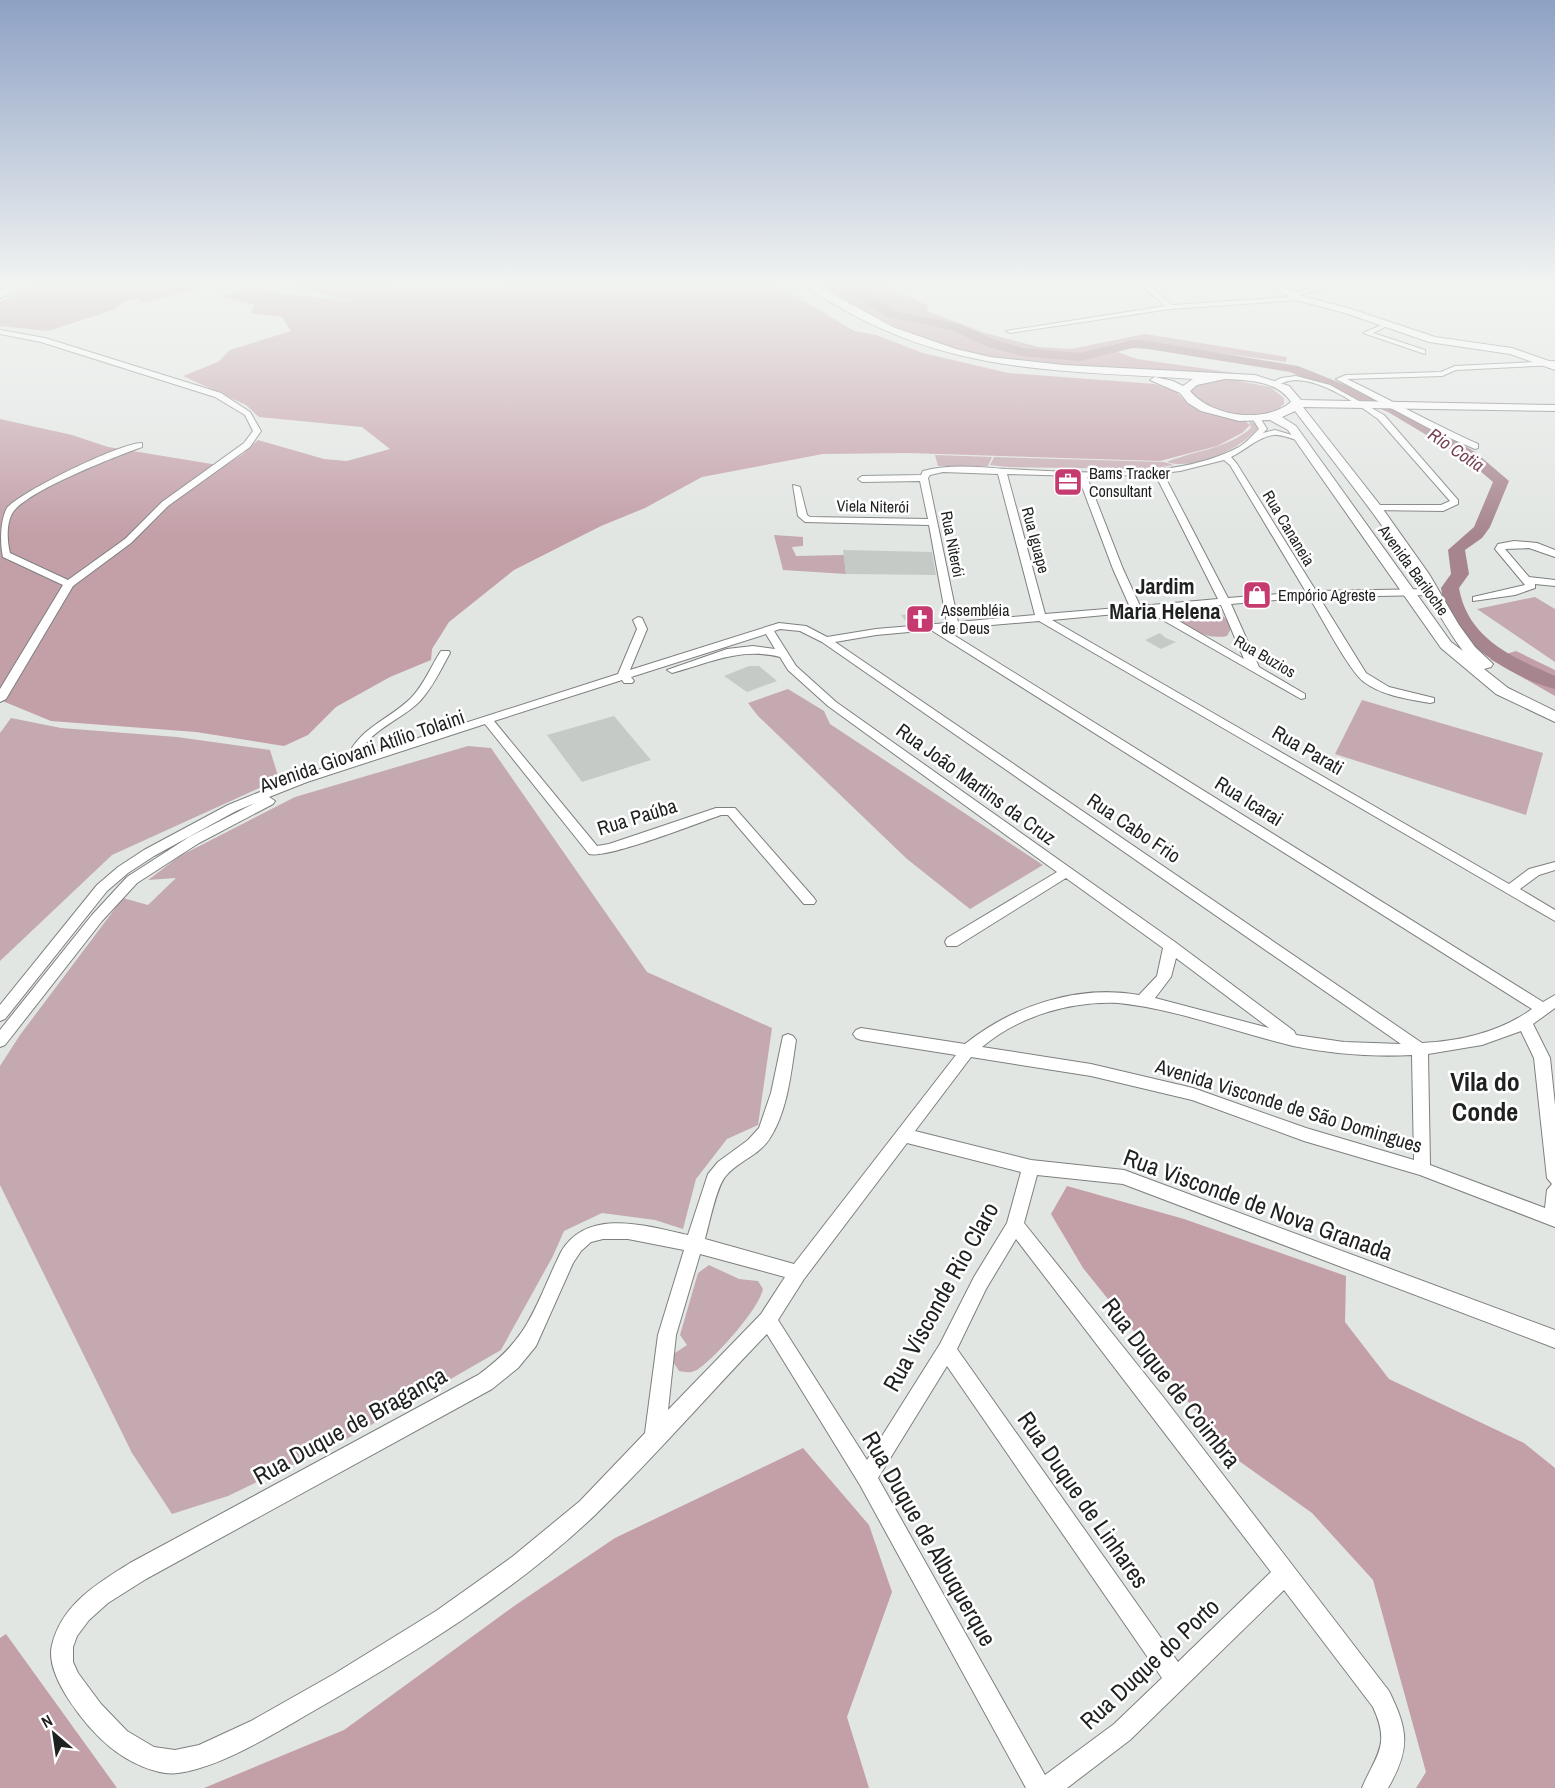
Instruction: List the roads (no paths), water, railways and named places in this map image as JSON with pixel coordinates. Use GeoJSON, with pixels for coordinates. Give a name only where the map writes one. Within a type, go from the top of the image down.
{"type":"FeatureCollection","features":[{"type":"Feature","properties":{"kind":"main road"},"geometry":{"type":"LineString","coordinates":[[1006,367],[1024,371],[1154,380],[1169,384],[1184,392],[1193,402],[1213,412],[1256,418],[1284,413],[1296,404],[1367,403],[1555,408]]}},
{"type":"Feature","properties":{"kind":"main road"},"geometry":{"type":"LineString","coordinates":[[1052,367],[1250,378],[1273,384]]}},
{"type":"Feature","properties":{"kind":"main road"},"geometry":{"type":"LineString","coordinates":[[1184,392],[1193,382],[1213,377]]}},
{"type":"Feature","properties":{"kind":"main road","name":"Avenida Bariloche"},"geometry":{"type":"LineString","coordinates":[[1273,384],[1294,396],[1296,404],[1375,508],[1470,650],[1505,678],[1555,704]]}},
{"type":"Feature","properties":{"kind":"main road","name":"Avenida Bariloche"},"geometry":{"type":"LineString","coordinates":[[1272,416],[1289,425],[1446,645],[1502,691],[1555,717]]}},
{"type":"Feature","properties":{"kind":"street"},"geometry":{"type":"LineString","coordinates":[[0,699],[69,584],[128,541],[165,504],[247,446],[257,431],[256,423],[228,399],[132,367]]}},
{"type":"Feature","properties":{"kind":"street"},"geometry":{"type":"LineString","coordinates":[[1465,367],[1451,368],[1446,373],[1426,375],[1340,379],[1475,446]]}},
{"type":"Feature","properties":{"kind":"street"},"geometry":{"type":"LineString","coordinates":[[1273,384],[1289,378],[1299,378],[1367,403],[1382,417],[1455,502],[1443,508],[1375,508]]}},
{"type":"Feature","properties":{"kind":"street"},"geometry":{"type":"LineString","coordinates":[[862,479],[1002,471],[1158,472],[1239,452],[1257,438],[1263,429],[1256,418]]}},
{"type":"Feature","properties":{"kind":"street"},"geometry":{"type":"LineString","coordinates":[[1257,438],[1275,432],[1298,438]]}},
{"type":"Feature","properties":{"kind":"street"},"geometry":{"type":"LineString","coordinates":[[69,584],[6,555],[4,535],[8,513],[16,503],[28,496],[99,461],[139,445]]}},
{"type":"Feature","properties":{"kind":"street","name":"Rua Cananeia"},"geometry":{"type":"LineString","coordinates":[[1226,457],[1247,486],[1356,667],[1369,682],[1382,688],[1430,700]]}},
{"type":"Feature","properties":{"kind":"street","name":"Rua Iguape"},"geometry":{"type":"LineString","coordinates":[[1002,471],[1041,618]]}},
{"type":"Feature","properties":{"kind":"street"},"geometry":{"type":"LineString","coordinates":[[1158,472],[1225,603],[1254,669]]}},
{"type":"Feature","properties":{"kind":"street"},"geometry":{"type":"LineString","coordinates":[[1081,473],[1118,569],[1137,610]]}},
{"type":"Feature","properties":{"kind":"street","name":"Rua Niterói"},"geometry":{"type":"LineString","coordinates":[[926,475],[953,626]]}},
{"type":"Feature","properties":{"kind":"street","name":"Viela Niterói"},"geometry":{"type":"LineString","coordinates":[[796,487],[803,516],[813,520],[933,522]]}},
{"type":"Feature","properties":{"kind":"street"},"geometry":{"type":"LineString","coordinates":[[1477,599],[1515,592],[1531,586],[1502,552],[1501,546],[1507,544],[1551,551]]}},
{"type":"Feature","properties":{"kind":"street"},"geometry":{"type":"LineString","coordinates":[[1525,580],[1555,583]]}},
{"type":"Feature","properties":{"kind":"street"},"geometry":{"type":"LineString","coordinates":[[826,640],[933,627],[1312,594],[1433,592]]}},
{"type":"Feature","properties":{"kind":"street","name":"Rua Buzios"},"geometry":{"type":"LineString","coordinates":[[1150,609],[1301,696]]}},
{"type":"Feature","properties":{"kind":"street","name":"Rua Parati"},"geometry":{"type":"LineString","coordinates":[[1041,618],[1555,916]]}},
{"type":"Feature","properties":{"kind":"street"},"geometry":{"type":"LineString","coordinates":[[628,680],[623,673],[640,635],[641,626],[638,620]]}},
{"type":"Feature","properties":{"kind":"street","name":"Rua Icarai"},"geometry":{"type":"LineString","coordinates":[[933,627],[1549,1005]]}},
{"type":"Feature","properties":{"kind":"street","name":"Rua Cabo Frio"},"geometry":{"type":"LineString","coordinates":[[773,631],[802,628],[826,640],[1420,1048]]}},
{"type":"Feature","properties":{"kind":"street","name":"Avenida Giovani Atílio Tolaini"},"geometry":{"type":"LineString","coordinates":[[0,1041],[116,896],[132,880],[158,862],[262,804],[284,794],[490,724],[773,631]]}},
{"type":"Feature","properties":{"kind":"street","name":"Rua João Martins da Cruz"},"geometry":{"type":"LineString","coordinates":[[773,631],[782,654],[806,683],[832,704],[1170,946],[1295,1040]]}},
{"type":"Feature","properties":{"kind":"street"},"geometry":{"type":"LineString","coordinates":[[1211,644],[1229,643],[1240,638]]}},
{"type":"Feature","properties":{"kind":"street","name":"Avenida Giovani Atílio Tolaini"},"geometry":{"type":"LineString","coordinates":[[628,680],[745,648],[766,649],[782,654]]}},
{"type":"Feature","properties":{"kind":"street"},"geometry":{"type":"LineString","coordinates":[[351,764],[353,752],[365,737],[414,701],[445,653]]}},
{"type":"Feature","properties":{"kind":"street","name":"Avenida Giovani Atílio Tolaini"},"geometry":{"type":"LineString","coordinates":[[0,1015],[96,896],[123,870],[179,836],[253,798],[303,779],[490,724]]}},
{"type":"Feature","properties":{"kind":"street","name":"Rua Paúba"},"geometry":{"type":"LineString","coordinates":[[490,724],[594,851],[611,848],[720,811],[731,811],[809,901]]}},
{"type":"Feature","properties":{"kind":"street"},"geometry":{"type":"LineString","coordinates":[[1510,890],[1534,872],[1555,867]]}},
{"type":"Feature","properties":{"kind":"street"},"geometry":{"type":"LineString","coordinates":[[952,942],[1065,873]]}},
{"type":"Feature","properties":{"kind":"street"},"geometry":{"type":"LineString","coordinates":[[1142,1001],[1160,986],[1169,966],[1170,946]]}},
{"type":"Feature","properties":{"kind":"street"},"geometry":{"type":"LineString","coordinates":[[655,1436],[768,1320],[798,1273],[967,1051],[998,1026],[1046,1007],[1108,997],[1142,1001],[1295,1040],[1329,1046],[1420,1048],[1482,1040],[1525,1023],[1549,1005]]}},
{"type":"Feature","properties":{"kind":"street"},"geometry":{"type":"LineString","coordinates":[[1525,1023],[1542,1058],[1555,1178]]}},
{"type":"Feature","properties":{"kind":"street","name":"Avenida Visconde de São Domingues"},"geometry":{"type":"LineString","coordinates":[[861,1034],[1091,1070],[1193,1094],[1304,1134],[1422,1169],[1554,1218]]}},
{"type":"Feature","properties":{"kind":"street"},"geometry":{"type":"LineString","coordinates":[[655,1436],[667,1335],[714,1179],[720,1168],[759,1140],[772,1121],[788,1040]]}},
{"type":"Feature","properties":{"kind":"street"},"geometry":{"type":"LineString","coordinates":[[1420,1048],[1422,1169]]}},
{"type":"Feature","properties":{"kind":"street","name":"Rua Visconde de Nova Granada"},"geometry":{"type":"LineString","coordinates":[[903,1136],[1031,1167],[1124,1178],[1555,1339]]}},
{"type":"Feature","properties":{"kind":"street","name":"Rua Visconde Rio Claro"},"geometry":{"type":"LineString","coordinates":[[867,1478],[947,1350],[980,1283],[1015,1225],[1031,1167]]}},
{"type":"Feature","properties":{"kind":"street"},"geometry":{"type":"LineString","coordinates":[[1554,1218],[1555,1190]]}},
{"type":"Feature","properties":{"kind":"street","name":"Rua Duque de Coimbra"},"geometry":{"type":"LineString","coordinates":[[1015,1225],[1381,1699],[1392,1722],[1393,1746],[1388,1763],[1374,1788]]}},
{"type":"Feature","properties":{"kind":"street","name":"Rua Duque de Bragança"},"geometry":{"type":"LineString","coordinates":[[655,1436],[587,1508],[520,1565],[444,1620],[259,1729],[201,1756],[175,1762],[151,1758],[119,1739],[93,1712],[70,1681],[62,1662],[62,1647],[68,1630],[81,1612],[100,1595],[138,1571],[485,1382],[506,1368],[521,1353],[536,1332],[568,1255],[584,1237],[595,1231],[610,1229],[654,1234],[798,1273]]}},
{"type":"Feature","properties":{"kind":"street","name":"Rua Duque de Albuquerque"},"geometry":{"type":"LineString","coordinates":[[768,1320],[867,1478],[1039,1788]]}},
{"type":"Feature","properties":{"kind":"street","name":"Rua Duque de Linhares"},"geometry":{"type":"LineString","coordinates":[[947,1350],[1176,1679]]}},
{"type":"Feature","properties":{"kind":"street","name":"Rua Duque do Porto"},"geometry":{"type":"LineString","coordinates":[[1047,1788],[1122,1732],[1285,1574]]}},
{"type":"Feature","properties":{"kind":"waterway","name":"Rio Cotia"},"geometry":{"type":"LineString","coordinates":[[1284,367],[1293,369],[1393,409],[1470,455],[1501,481],[1482,527],[1456,550],[1460,574],[1450,588],[1453,606],[1461,622],[1488,648],[1522,668],[1555,683]]}},
{"type":"Feature","properties":{"kind":"place","name":"Bams Tracker Consultant"},"geometry":{"type":"Point","coordinates":[1068,482]}},
{"type":"Feature","properties":{"kind":"place","name":"Empório Agreste"},"geometry":{"type":"Point","coordinates":[1257,595]}},
{"type":"Feature","properties":{"kind":"place","name":"Assembléia de Deus"},"geometry":{"type":"Point","coordinates":[920,619]}},
{"type":"Feature","properties":{"kind":"district","name":"Jardim Maria Helena"},"geometry":{"type":"Point","coordinates":[1165,598]}},
{"type":"Feature","properties":{"kind":"district","name":"Vila do Conde"},"geometry":{"type":"Point","coordinates":[1485,1097]}}]}
